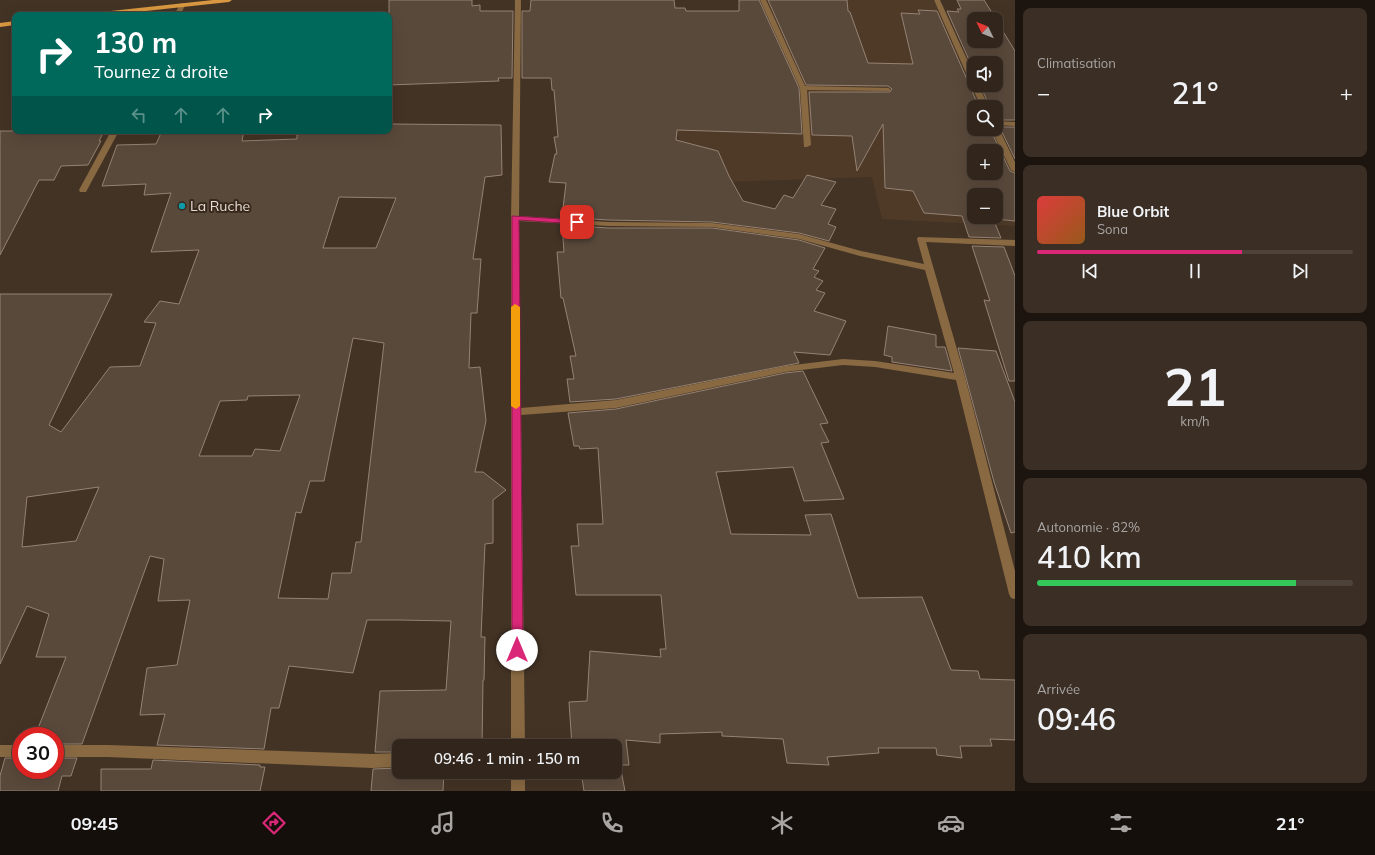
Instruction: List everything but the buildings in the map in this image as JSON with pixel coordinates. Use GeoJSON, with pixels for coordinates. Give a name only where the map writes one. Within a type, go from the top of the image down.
{"type":"FeatureCollection","features":[{"type":"Feature","properties":{"kind":"main road"},"geometry":{"type":"LineString","coordinates":[[117,12],[228,0]]}},
{"type":"Feature","properties":{"kind":"main road"},"geometry":{"type":"LineString","coordinates":[[0,25],[12,23]]}},
{"type":"Feature","properties":{"kind":"street"},"geometry":{"type":"LineString","coordinates":[[518,0],[515,218],[518,739]]}},
{"type":"Feature","properties":{"kind":"street"},"geometry":{"type":"LineString","coordinates":[[763,0],[803,88],[807,145]]}},
{"type":"Feature","properties":{"kind":"street"},"geometry":{"type":"LineString","coordinates":[[938,0],[967,68]]}},
{"type":"Feature","properties":{"kind":"street"},"geometry":{"type":"LineString","coordinates":[[179,12],[183,4]]}},
{"type":"Feature","properties":{"kind":"street"},"geometry":{"type":"LineString","coordinates":[[803,88],[888,90]]}},
{"type":"Feature","properties":{"kind":"street"},"geometry":{"type":"LineString","coordinates":[[1003,123],[1015,124]]}},
{"type":"Feature","properties":{"kind":"street"},"geometry":{"type":"LineString","coordinates":[[83,190],[113,134]]}},
{"type":"Feature","properties":{"kind":"street"},"geometry":{"type":"LineString","coordinates":[[998,136],[1015,170]]}},
{"type":"Feature","properties":{"kind":"street"},"geometry":{"type":"LineString","coordinates":[[515,218],[608,224],[712,225],[799,237],[860,253],[928,268]]}},
{"type":"Feature","properties":{"kind":"street"},"geometry":{"type":"LineString","coordinates":[[1015,243],[921,239],[960,377],[1015,594]]}},
{"type":"Feature","properties":{"kind":"street"},"geometry":{"type":"LineString","coordinates":[[516,412],[616,404],[784,369],[842,362],[875,364],[960,377]]}},
{"type":"Feature","properties":{"kind":"street"},"geometry":{"type":"LineString","coordinates":[[0,751],[12,751]]}},
{"type":"Feature","properties":{"kind":"street"},"geometry":{"type":"LineString","coordinates":[[64,751],[108,751],[392,760]]}},
{"type":"Feature","properties":{"kind":"street"},"geometry":{"type":"LineString","coordinates":[[518,779],[518,791]]}},
{"type":"Feature","properties":{"kind":"shaded area"},"geometry":{"type":"Polygon","coordinates":[[[764,0],[933,0],[967,57],[967,92],[986,92],[989,100],[967,100],[967,136],[1003,136],[1015,169],[1015,226],[977,224],[1003,224],[1003,188],[967,188],[967,223],[882,219],[872,177],[699,183],[664,105],[714,20],[769,21],[764,0]]]}},
{"type":"Feature","properties":{"kind":"slow traffic"},"geometry":{"type":"LineString","coordinates":[[515,307],[516,406]]}},
{"type":"Feature","properties":{"kind":"place","name":"La Ruche"},"geometry":{"type":"Point","coordinates":[182,206]}},
{"type":"Feature","properties":{"kind":"route"},"geometry":{"type":"LineString","coordinates":[[517,650],[515,218],[577,222]]}}]}
